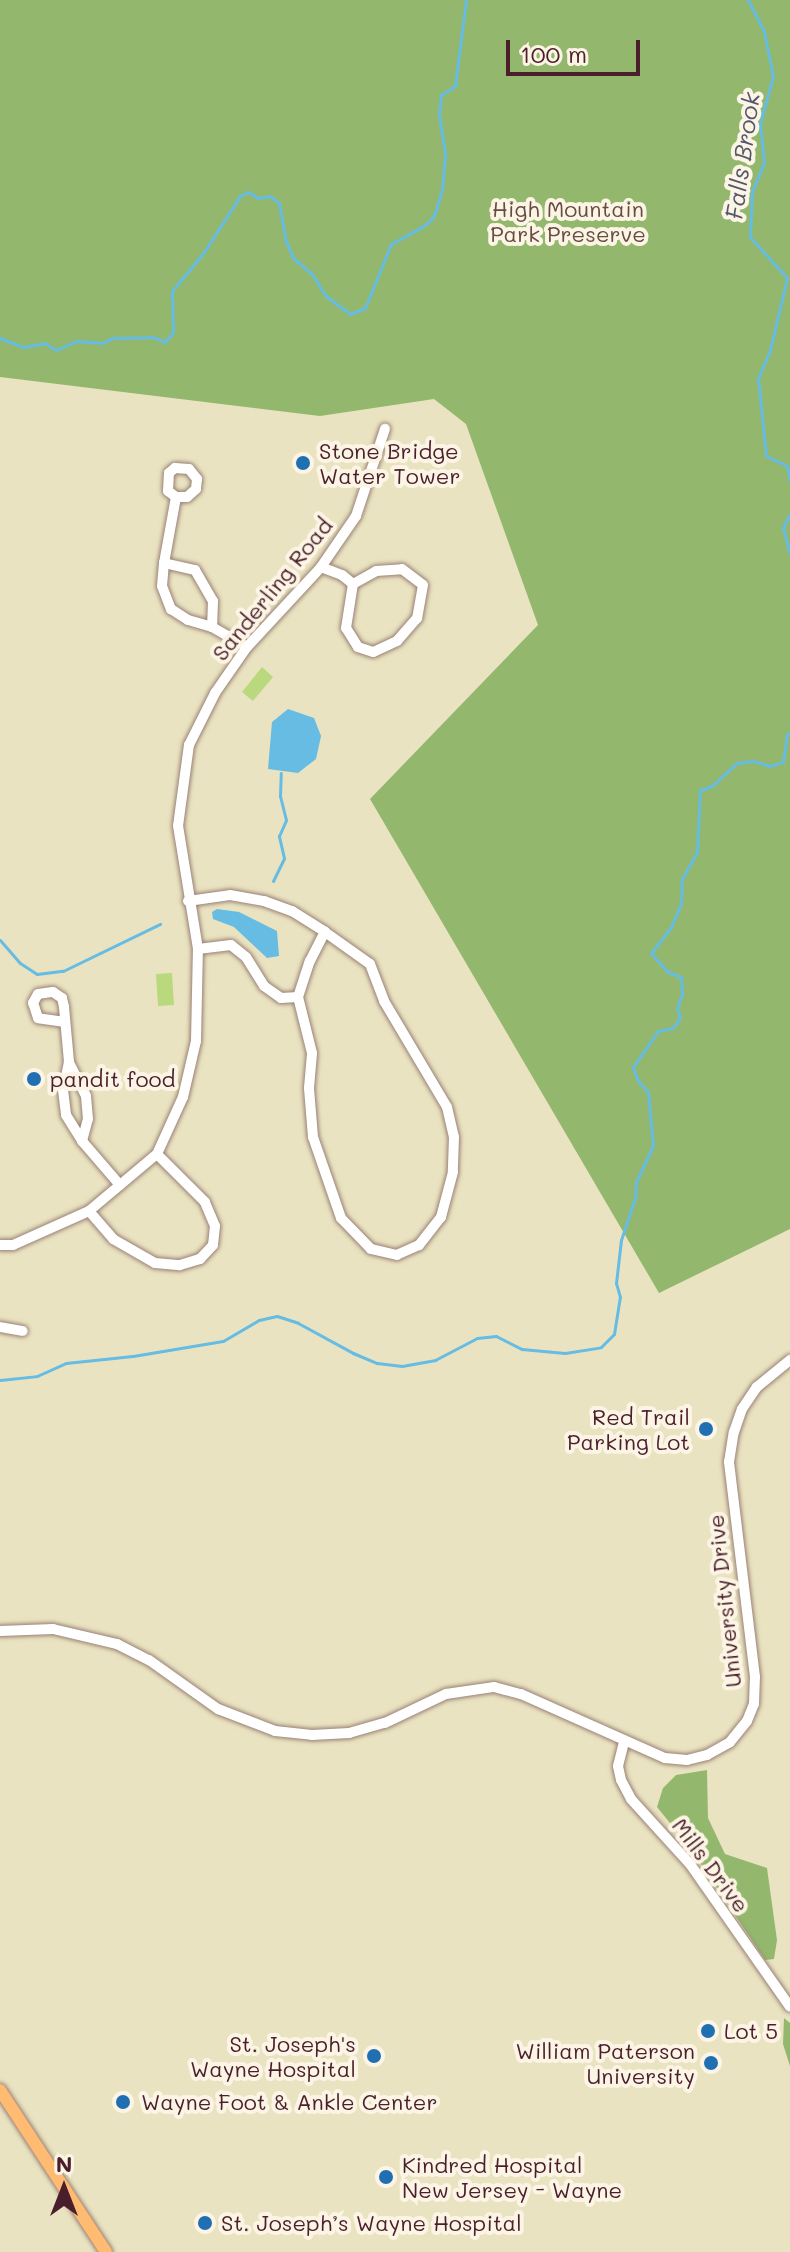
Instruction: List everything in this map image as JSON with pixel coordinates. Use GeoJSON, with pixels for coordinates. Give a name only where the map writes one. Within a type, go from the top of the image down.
{"type":"FeatureCollection","features":[{"type":"Feature","properties":{"kind":"main road"},"geometry":{"type":"LineString","coordinates":[[0,2090],[106,2252]]}},
{"type":"Feature","properties":{"kind":"street","name":"Sanderling Road"},"geometry":{"type":"LineString","coordinates":[[0,1245],[13,1245],[89,1211],[157,1154],[183,1097],[196,1041],[198,949],[178,826],[189,745],[215,693],[247,647],[321,567],[356,516],[385,429]]}},
{"type":"Feature","properties":{"kind":"street"},"geometry":{"type":"LineString","coordinates":[[176,497],[162,586],[171,609],[247,647]]}},
{"type":"Feature","properties":{"kind":"street"},"geometry":{"type":"LineString","coordinates":[[164,563],[195,570],[213,601],[212,627]]}},
{"type":"Feature","properties":{"kind":"street"},"geometry":{"type":"LineString","coordinates":[[321,567],[342,575],[353,584]]}},
{"type":"Feature","properties":{"kind":"street"},"geometry":{"type":"LineString","coordinates":[[402,569],[423,585],[417,618],[397,641],[373,652],[358,647],[346,628],[353,584],[376,571],[402,569]]}},
{"type":"Feature","properties":{"kind":"street"},"geometry":{"type":"LineString","coordinates":[[188,901],[230,895],[264,901],[292,911],[325,932],[370,964],[384,1001],[447,1107],[454,1137],[453,1172],[441,1217],[419,1245],[397,1255],[371,1249],[341,1218],[313,1137],[309,1088],[312,1053],[298,997],[310,961],[325,932]]}},
{"type":"Feature","properties":{"kind":"street"},"geometry":{"type":"LineString","coordinates":[[198,949],[231,945],[246,957],[264,986],[281,998],[298,997]]}},
{"type":"Feature","properties":{"kind":"street"},"geometry":{"type":"LineString","coordinates":[[65,1022],[69,1062],[63,1101],[66,1115],[82,1141],[120,1185]]}},
{"type":"Feature","properties":{"kind":"street"},"geometry":{"type":"LineString","coordinates":[[69,1062],[86,1096],[88,1119],[82,1141]]}},
{"type":"Feature","properties":{"kind":"street"},"geometry":{"type":"LineString","coordinates":[[89,1211],[113,1239],[155,1263],[180,1265],[200,1259],[213,1245],[215,1226],[205,1202],[157,1154]]}},
{"type":"Feature","properties":{"kind":"street"},"geometry":{"type":"LineString","coordinates":[[0,1327],[23,1331]]}},
{"type":"Feature","properties":{"kind":"street","name":"University Drive"},"geometry":{"type":"LineString","coordinates":[[0,1631],[53,1629],[117,1644],[149,1660],[218,1709],[275,1731],[312,1735],[349,1733],[385,1723],[446,1694],[494,1687],[521,1694],[665,1758],[687,1760],[707,1755],[730,1742],[747,1721],[754,1704],[755,1677],[729,1462],[742,1409],[765,1379],[790,1360]]}},
{"type":"Feature","properties":{"kind":"street","name":"Mills Drive"},"geometry":{"type":"LineString","coordinates":[[624,1742],[618,1766],[631,1799],[690,1864],[790,2007]]}},
{"type":"Feature","properties":{"kind":"green space","name":"High Mountain Park Preserve"},"geometry":{"type":"Polygon","coordinates":[[[0,0],[790,0],[790,1229],[659,1293],[370,799],[538,625],[466,424],[434,399],[320,416],[0,377],[0,0]]]}},
{"type":"Feature","properties":{"kind":"green space"},"geometry":{"type":"Polygon","coordinates":[[[262,667],[273,677],[253,701],[242,692],[262,667]]]}},
{"type":"Feature","properties":{"kind":"green space"},"geometry":{"type":"Polygon","coordinates":[[[172,973],[174,1005],[158,1006],[156,974],[172,973]]]}},
{"type":"Feature","properties":{"kind":"green space"},"geometry":{"type":"Polygon","coordinates":[[[707,1770],[708,1818],[725,1854],[767,1868],[777,1940],[774,1959],[765,1960],[691,1849],[657,1807],[663,1788],[676,1775],[707,1770]]]}},
{"type":"Feature","properties":{"kind":"green space"},"geometry":{"type":"Polygon","coordinates":[[[784,2018],[790,2023],[790,2066],[783,2044],[784,2018]]]}},
{"type":"Feature","properties":{"kind":"water"},"geometry":{"type":"Polygon","coordinates":[[[288,709],[314,718],[321,736],[316,759],[298,773],[268,769],[272,722],[288,709]]]}},
{"type":"Feature","properties":{"kind":"water"},"geometry":{"type":"Polygon","coordinates":[[[217,909],[239,912],[277,931],[279,956],[267,958],[234,927],[213,919],[212,912],[217,909]]]}},
{"type":"Feature","properties":{"kind":"waterway"},"geometry":{"type":"LineString","coordinates":[[0,338],[24,347],[44,343],[56,350],[76,341],[103,343],[112,338],[153,337],[165,342],[173,332],[172,291],[204,252],[240,196],[249,192],[258,198],[270,196],[279,203],[286,241],[293,258],[312,274],[326,296],[350,314],[365,308],[391,244],[424,226],[434,216],[442,190],[445,153],[439,116],[441,95],[455,86],[466,0]]}},
{"type":"Feature","properties":{"kind":"waterway","name":"Falls Brook"},"geometry":{"type":"LineString","coordinates":[[748,0],[764,32],[773,76],[760,124],[764,163],[752,191],[750,237],[787,278],[770,350],[758,378],[766,456],[787,466],[790,482]]}},
{"type":"Feature","properties":{"kind":"waterway","name":"Falls Brook"},"geometry":{"type":"LineString","coordinates":[[790,514],[783,528],[790,554]]}},
{"type":"Feature","properties":{"kind":"waterway"},"geometry":{"type":"LineString","coordinates":[[0,1380],[37,1376],[66,1363],[223,1341],[259,1320],[277,1316],[298,1323],[377,1363],[402,1366],[435,1360],[477,1338],[496,1336],[522,1349],[565,1353],[601,1347],[614,1334],[620,1297],[616,1283],[621,1240],[635,1198],[636,1182],[653,1146],[648,1092],[638,1081],[633,1067],[658,1031],[673,1028],[680,1018],[677,1008],[682,994],[681,977],[668,972],[651,953],[671,927],[681,903],[682,879],[697,852],[700,790],[712,786],[737,763],[753,761],[770,766],[783,762],[787,734],[790,734]]}},
{"type":"Feature","properties":{"kind":"waterway"},"geometry":{"type":"LineString","coordinates":[[273,881],[284,858],[279,836],[286,820],[280,796],[281,773]]}},
{"type":"Feature","properties":{"kind":"waterway"},"geometry":{"type":"LineString","coordinates":[[0,940],[20,963],[37,974],[63,971],[160,924]]}},
{"type":"Feature","properties":{"kind":"place","name":"Stone Bridge Water Tower"},"geometry":{"type":"Point","coordinates":[303,463]}},
{"type":"Feature","properties":{"kind":"place","name":"pandit food"},"geometry":{"type":"Point","coordinates":[34,1079]}},
{"type":"Feature","properties":{"kind":"place","name":"Red Trail Parking Lot"},"geometry":{"type":"Point","coordinates":[706,1429]}},
{"type":"Feature","properties":{"kind":"place","name":"Lot 5"},"geometry":{"type":"Point","coordinates":[708,2031]}},
{"type":"Feature","properties":{"kind":"place","name":"St. Joseph's Wayne Hospital"},"geometry":{"type":"Point","coordinates":[374,2056]}},
{"type":"Feature","properties":{"kind":"place","name":"William Paterson University"},"geometry":{"type":"Point","coordinates":[711,2063]}},
{"type":"Feature","properties":{"kind":"place","name":"Wayne Foot & Ankle Center"},"geometry":{"type":"Point","coordinates":[123,2102]}},
{"type":"Feature","properties":{"kind":"place","name":"Kindred Hospital New Jersey - Wayne"},"geometry":{"type":"Point","coordinates":[386,2177]}},
{"type":"Feature","properties":{"kind":"place","name":"St. Joseph’s Wayne Hospital"},"geometry":{"type":"Point","coordinates":[205,2223]}}]}
